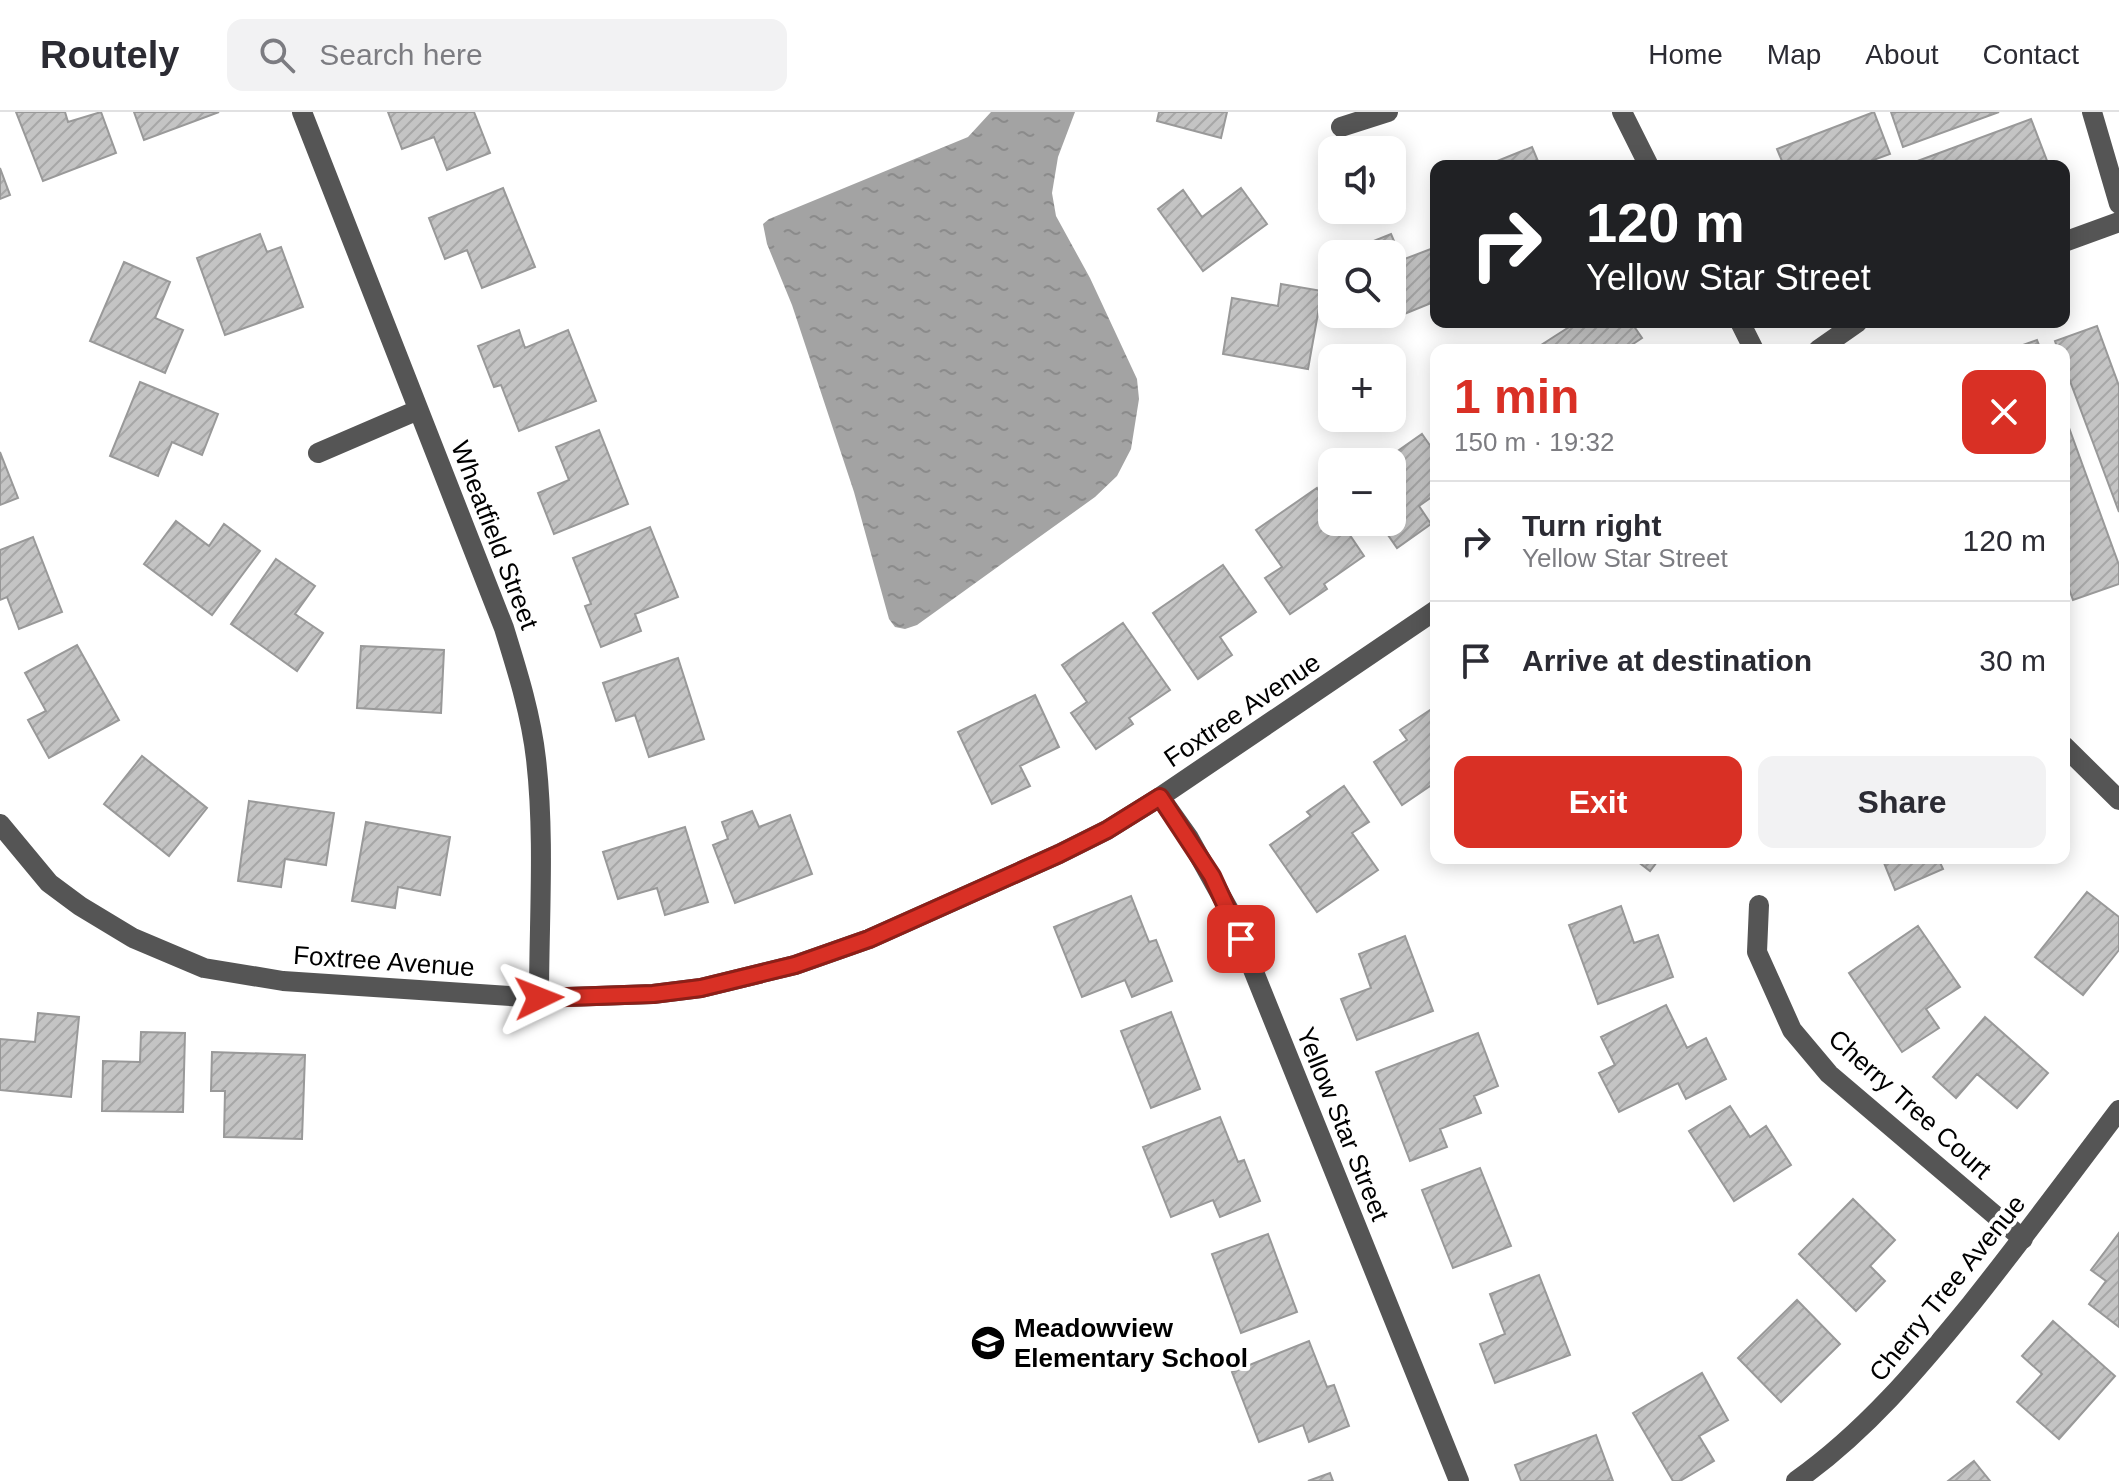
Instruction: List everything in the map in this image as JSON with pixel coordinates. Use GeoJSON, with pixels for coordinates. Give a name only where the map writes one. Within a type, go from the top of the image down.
{"type":"FeatureCollection","features":[{"type":"Feature","properties":{"kind":"street","name":"Wheatfield Street"},"geometry":{"type":"LineString","coordinates":[[302,112],[504,628],[527,712],[536,759],[538,804],[539,998]]}},
{"type":"Feature","properties":{"kind":"street"},"geometry":{"type":"LineString","coordinates":[[1341,127],[1388,112]]}},
{"type":"Feature","properties":{"kind":"street"},"geometry":{"type":"LineString","coordinates":[[1622,112],[1646,160]]}},
{"type":"Feature","properties":{"kind":"street"},"geometry":{"type":"LineString","coordinates":[[2092,112],[2119,204]]}},
{"type":"Feature","properties":{"kind":"street"},"geometry":{"type":"LineString","coordinates":[[2070,240],[2119,222]]}},
{"type":"Feature","properties":{"kind":"street"},"geometry":{"type":"LineString","coordinates":[[1827,344],[1849,328]]}},
{"type":"Feature","properties":{"kind":"street"},"geometry":{"type":"LineString","coordinates":[[318,453],[418,410]]}},
{"type":"Feature","properties":{"kind":"street","name":"Foxtree Avenue"},"geometry":{"type":"LineString","coordinates":[[0,824],[49,883],[80,906],[133,938],[204,968],[283,981],[539,998],[653,994],[701,988],[795,965],[869,939],[1107,830],[1430,614]]}},
{"type":"Feature","properties":{"kind":"street"},"geometry":{"type":"LineString","coordinates":[[2070,752],[2119,800]]}},
{"type":"Feature","properties":{"kind":"street","name":"Yellow Star Street"},"geometry":{"type":"LineString","coordinates":[[1160,797],[1189,838],[1229,910],[1459,1481]]}},
{"type":"Feature","properties":{"kind":"street","name":"Cherry Tree Court"},"geometry":{"type":"LineString","coordinates":[[1759,905],[1757,952],[1792,1030],[1829,1074],[2023,1239]]}},
{"type":"Feature","properties":{"kind":"street","name":"Cherry Tree Avenue"},"geometry":{"type":"LineString","coordinates":[[1796,1481],[1861,1429],[1900,1390],[2023,1239],[2119,1110]]}},
{"type":"Feature","properties":{"kind":"water"},"geometry":{"type":"Polygon","coordinates":[[[991,112],[1075,112],[1058,157],[1052,193],[1056,216],[1090,278],[1137,379],[1139,399],[1131,449],[1117,476],[1095,497],[917,625],[905,629],[895,627],[889,619],[854,492],[792,305],[767,244],[763,224],[968,137],[991,112]]]}},
{"type":"Feature","properties":{"kind":"building"},"geometry":{"type":"Polygon","coordinates":[[[16,112],[65,112],[68,122],[101,112],[116,153],[43,181],[16,112]]]}},
{"type":"Feature","properties":{"kind":"building"},"geometry":{"type":"Polygon","coordinates":[[[134,112],[219,112],[144,140],[134,112]]]}},
{"type":"Feature","properties":{"kind":"building"},"geometry":{"type":"Polygon","coordinates":[[[388,112],[474,112],[490,153],[447,170],[434,137],[402,149],[388,112]]]}},
{"type":"Feature","properties":{"kind":"building"},"geometry":{"type":"Polygon","coordinates":[[[1159,112],[1227,112],[1221,138],[1157,121],[1159,112]]]}},
{"type":"Feature","properties":{"kind":"building"},"geometry":{"type":"Polygon","coordinates":[[[1874,112],[1890,154],[1874,160],[1782,160],[1777,149],[1874,112]]]}},
{"type":"Feature","properties":{"kind":"building"},"geometry":{"type":"Polygon","coordinates":[[[1891,112],[1999,112],[1903,147],[1891,112]]]}},
{"type":"Feature","properties":{"kind":"building"},"geometry":{"type":"Polygon","coordinates":[[[2031,119],[2047,160],[1920,160],[2031,119]]]}},
{"type":"Feature","properties":{"kind":"building"},"geometry":{"type":"Polygon","coordinates":[[[1532,147],[1537,160],[1500,160],[1532,147]]]}},
{"type":"Feature","properties":{"kind":"building"},"geometry":{"type":"Polygon","coordinates":[[[0,168],[10,195],[0,199],[0,168]]]}},
{"type":"Feature","properties":{"kind":"building"},"geometry":{"type":"Polygon","coordinates":[[[503,188],[535,267],[482,288],[467,250],[445,259],[429,218],[503,188]]]}},
{"type":"Feature","properties":{"kind":"building"},"geometry":{"type":"Polygon","coordinates":[[[1241,188],[1267,224],[1203,271],[1158,209],[1183,190],[1202,217],[1241,188]]]}},
{"type":"Feature","properties":{"kind":"building"},"geometry":{"type":"Polygon","coordinates":[[[260,234],[267,252],[281,247],[303,307],[225,335],[197,258],[260,234]]]}},
{"type":"Feature","properties":{"kind":"building"},"geometry":{"type":"Polygon","coordinates":[[[1391,234],[1394,240],[1376,240],[1391,234]]]}},
{"type":"Feature","properties":{"kind":"building"},"geometry":{"type":"Polygon","coordinates":[[[1430,249],[1430,303],[1406,313],[1406,258],[1430,249]]]}},
{"type":"Feature","properties":{"kind":"building"},"geometry":{"type":"Polygon","coordinates":[[[124,262],[170,282],[155,318],[183,330],[165,373],[90,341],[124,262]]]}},
{"type":"Feature","properties":{"kind":"building"},"geometry":{"type":"Polygon","coordinates":[[[1281,284],[1318,290],[1318,313],[1308,369],[1223,354],[1232,298],[1278,306],[1281,284]]]}},
{"type":"Feature","properties":{"kind":"building"},"geometry":{"type":"Polygon","coordinates":[[[2097,326],[2119,386],[2119,512],[2070,381],[2070,344],[2056,344],[2055,341],[2097,326]]]}},
{"type":"Feature","properties":{"kind":"building"},"geometry":{"type":"Polygon","coordinates":[[[1568,328],[1635,328],[1642,338],[1633,344],[1543,344],[1568,328]]]}},
{"type":"Feature","properties":{"kind":"building"},"geometry":{"type":"Polygon","coordinates":[[[519,330],[525,348],[568,330],[596,401],[519,431],[501,385],[494,387],[478,346],[519,330]]]}},
{"type":"Feature","properties":{"kind":"building"},"geometry":{"type":"Polygon","coordinates":[[[140,382],[218,414],[202,455],[172,442],[158,476],[110,456],[140,382]]]}},
{"type":"Feature","properties":{"kind":"building"},"geometry":{"type":"Polygon","coordinates":[[[599,430],[628,504],[554,534],[538,493],[569,480],[556,447],[599,430]]]}},
{"type":"Feature","properties":{"kind":"building"},"geometry":{"type":"Polygon","coordinates":[[[2070,430],[2119,565],[2119,584],[2073,600],[2070,592],[2070,430]]]}},
{"type":"Feature","properties":{"kind":"building"},"geometry":{"type":"Polygon","coordinates":[[[1422,434],[1430,445],[1430,498],[1419,506],[1430,525],[1397,548],[1389,536],[1406,536],[1406,448],[1402,448],[1422,434]]]}},
{"type":"Feature","properties":{"kind":"building"},"geometry":{"type":"Polygon","coordinates":[[[0,452],[18,498],[0,505],[0,452]]]}},
{"type":"Feature","properties":{"kind":"building"},"geometry":{"type":"Polygon","coordinates":[[[1317,488],[1318,536],[1350,536],[1364,556],[1324,584],[1327,589],[1290,614],[1265,578],[1282,567],[1256,530],[1317,488]]]}},
{"type":"Feature","properties":{"kind":"building"},"geometry":{"type":"Polygon","coordinates":[[[176,521],[209,546],[224,524],[260,551],[212,615],[144,564],[176,521]]]}},
{"type":"Feature","properties":{"kind":"building"},"geometry":{"type":"Polygon","coordinates":[[[650,527],[678,597],[635,614],[641,631],[601,647],[585,606],[591,604],[573,558],[650,527]]]}},
{"type":"Feature","properties":{"kind":"building"},"geometry":{"type":"Polygon","coordinates":[[[33,537],[62,612],[19,629],[7,597],[0,600],[0,550],[33,537]]]}},
{"type":"Feature","properties":{"kind":"building"},"geometry":{"type":"Polygon","coordinates":[[[276,559],[315,586],[295,614],[323,633],[297,671],[231,624],[276,559]]]}},
{"type":"Feature","properties":{"kind":"building"},"geometry":{"type":"Polygon","coordinates":[[[1223,565],[1256,612],[1220,637],[1232,655],[1198,679],[1153,613],[1223,565]]]}},
{"type":"Feature","properties":{"kind":"building"},"geometry":{"type":"Polygon","coordinates":[[[1123,623],[1170,690],[1129,718],[1133,724],[1096,749],[1071,713],[1087,702],[1062,665],[1123,623]]]}},
{"type":"Feature","properties":{"kind":"building"},"geometry":{"type":"Polygon","coordinates":[[[77,645],[119,720],[49,758],[28,720],[46,711],[25,673],[77,645]]]}},
{"type":"Feature","properties":{"kind":"building"},"geometry":{"type":"Polygon","coordinates":[[[361,646],[444,650],[441,713],[357,708],[361,646]]]}},
{"type":"Feature","properties":{"kind":"building"},"geometry":{"type":"Polygon","coordinates":[[[678,658],[704,739],[649,757],[635,715],[616,721],[603,683],[678,658]]]}},
{"type":"Feature","properties":{"kind":"building"},"geometry":{"type":"Polygon","coordinates":[[[1035,695],[1059,747],[1020,766],[1030,786],[992,804],[958,732],[1035,695]]]}},
{"type":"Feature","properties":{"kind":"building"},"geometry":{"type":"Polygon","coordinates":[[[1430,710],[1430,786],[1402,805],[1374,762],[1407,740],[1400,730],[1430,710]]]}},
{"type":"Feature","properties":{"kind":"building"},"geometry":{"type":"Polygon","coordinates":[[[142,756],[207,808],[169,856],[104,804],[142,756]]]}},
{"type":"Feature","properties":{"kind":"building"},"geometry":{"type":"Polygon","coordinates":[[[1344,786],[1369,822],[1352,833],[1378,870],[1317,912],[1270,845],[1311,816],[1307,812],[1344,786]]]}},
{"type":"Feature","properties":{"kind":"building"},"geometry":{"type":"Polygon","coordinates":[[[249,801],[334,813],[326,865],[285,859],[281,887],[238,881],[249,801]]]}},
{"type":"Feature","properties":{"kind":"building"},"geometry":{"type":"Polygon","coordinates":[[[752,811],[759,827],[790,815],[812,874],[735,903],[713,845],[728,839],[722,822],[752,811]]]}},
{"type":"Feature","properties":{"kind":"building"},"geometry":{"type":"Polygon","coordinates":[[[366,822],[450,837],[440,895],[398,887],[395,908],[352,901],[366,822]]]}},
{"type":"Feature","properties":{"kind":"building"},"geometry":{"type":"Polygon","coordinates":[[[685,827],[708,902],[665,915],[657,888],[618,899],[603,852],[685,827]]]}},
{"type":"Feature","properties":{"kind":"building"},"geometry":{"type":"Polygon","coordinates":[[[1641,864],[1655,864],[1650,871],[1641,864]]]}},
{"type":"Feature","properties":{"kind":"building"},"geometry":{"type":"Polygon","coordinates":[[[1884,864],[1941,864],[1943,869],[1895,890],[1884,864]]]}},
{"type":"Feature","properties":{"kind":"building"},"geometry":{"type":"Polygon","coordinates":[[[2087,892],[2119,917],[2119,950],[2083,995],[2035,957],[2087,892]]]}},
{"type":"Feature","properties":{"kind":"building"},"geometry":{"type":"Polygon","coordinates":[[[1131,896],[1149,942],[1156,940],[1172,981],[1132,997],[1125,980],[1082,997],[1054,927],[1131,896]]]}},
{"type":"Feature","properties":{"kind":"building"},"geometry":{"type":"Polygon","coordinates":[[[1621,906],[1634,943],[1658,935],[1673,977],[1598,1004],[1569,925],[1621,906]]]}},
{"type":"Feature","properties":{"kind":"building"},"geometry":{"type":"Polygon","coordinates":[[[1918,926],[1960,987],[1926,1009],[1939,1028],[1902,1052],[1849,973],[1918,926]]]}},
{"type":"Feature","properties":{"kind":"building"},"geometry":{"type":"Polygon","coordinates":[[[1405,936],[1433,1011],[1357,1040],[1341,999],[1371,988],[1359,954],[1405,936]]]}},
{"type":"Feature","properties":{"kind":"building"},"geometry":{"type":"Polygon","coordinates":[[[1666,1005],[1687,1048],[1706,1038],[1726,1079],[1686,1099],[1678,1083],[1619,1112],[1599,1073],[1615,1065],[1601,1037],[1666,1005]]]}},
{"type":"Feature","properties":{"kind":"building"},"geometry":{"type":"Polygon","coordinates":[[[1171,1012],[1200,1089],[1151,1108],[1121,1031],[1171,1012]]]}},
{"type":"Feature","properties":{"kind":"building"},"geometry":{"type":"Polygon","coordinates":[[[38,1013],[79,1017],[71,1097],[0,1090],[0,1039],[35,1042],[38,1013]]]}},
{"type":"Feature","properties":{"kind":"building"},"geometry":{"type":"Polygon","coordinates":[[[1985,1017],[2048,1073],[2017,1108],[1977,1074],[1956,1098],[1933,1077],[1985,1017]]]}},
{"type":"Feature","properties":{"kind":"building"},"geometry":{"type":"Polygon","coordinates":[[[141,1032],[185,1033],[183,1112],[102,1111],[103,1061],[140,1062],[141,1032]]]}},
{"type":"Feature","properties":{"kind":"building"},"geometry":{"type":"Polygon","coordinates":[[[1478,1033],[1498,1086],[1474,1096],[1481,1113],[1440,1129],[1447,1147],[1410,1161],[1376,1072],[1478,1033]]]}},
{"type":"Feature","properties":{"kind":"building"},"geometry":{"type":"Polygon","coordinates":[[[212,1052],[305,1055],[302,1139],[224,1137],[225,1091],[211,1091],[212,1052]]]}},
{"type":"Feature","properties":{"kind":"building"},"geometry":{"type":"Polygon","coordinates":[[[1730,1106],[1750,1137],[1766,1126],[1791,1165],[1734,1201],[1689,1131],[1730,1106]]]}},
{"type":"Feature","properties":{"kind":"building"},"geometry":{"type":"Polygon","coordinates":[[[1220,1117],[1238,1162],[1244,1160],[1260,1201],[1220,1217],[1213,1200],[1171,1217],[1143,1147],[1220,1117]]]}},
{"type":"Feature","properties":{"kind":"building"},"geometry":{"type":"Polygon","coordinates":[[[1480,1168],[1511,1246],[1453,1268],[1422,1190],[1480,1168]]]}},
{"type":"Feature","properties":{"kind":"building"},"geometry":{"type":"Polygon","coordinates":[[[1853,1199],[1895,1240],[1870,1266],[1885,1281],[1856,1311],[1799,1254],[1853,1199]]]}},
{"type":"Feature","properties":{"kind":"building"},"geometry":{"type":"Polygon","coordinates":[[[2119,1233],[2119,1327],[2089,1304],[2106,1281],[2091,1270],[2119,1233]]]}},
{"type":"Feature","properties":{"kind":"building"},"geometry":{"type":"Polygon","coordinates":[[[1268,1234],[1297,1312],[1241,1333],[1212,1254],[1268,1234]]]}},
{"type":"Feature","properties":{"kind":"building"},"geometry":{"type":"Polygon","coordinates":[[[1539,1275],[1570,1355],[1495,1383],[1480,1344],[1505,1334],[1490,1294],[1539,1275]]]}},
{"type":"Feature","properties":{"kind":"building"},"geometry":{"type":"Polygon","coordinates":[[[1797,1300],[1840,1344],[1781,1402],[1738,1358],[1797,1300]]]}},
{"type":"Feature","properties":{"kind":"building"},"geometry":{"type":"Polygon","coordinates":[[[2053,1321],[2115,1376],[2059,1439],[2017,1402],[2042,1374],[2022,1356],[2053,1321]]]}},
{"type":"Feature","properties":{"kind":"building"},"geometry":{"type":"Polygon","coordinates":[[[1309,1341],[1327,1387],[1334,1385],[1349,1426],[1309,1442],[1303,1425],[1259,1442],[1232,1372],[1309,1341]]]}},
{"type":"Feature","properties":{"kind":"building"},"geometry":{"type":"Polygon","coordinates":[[[1702,1373],[1728,1420],[1699,1436],[1714,1461],[1680,1481],[1673,1481],[1633,1413],[1702,1373]]]}},
{"type":"Feature","properties":{"kind":"building"},"geometry":{"type":"Polygon","coordinates":[[[1596,1435],[1613,1481],[1521,1481],[1515,1465],[1596,1435]]]}},
{"type":"Feature","properties":{"kind":"building"},"geometry":{"type":"Polygon","coordinates":[[[1974,1461],[1990,1481],[1948,1481],[1974,1461]]]}},
{"type":"Feature","properties":{"kind":"building"},"geometry":{"type":"Polygon","coordinates":[[[1330,1473],[1333,1481],[1308,1481],[1330,1473]]]}},
{"type":"Feature","properties":{"kind":"place","name":"Meadowview Elementary School"},"geometry":{"type":"Point","coordinates":[988,1343]}},
{"type":"Feature","properties":{"kind":"route"},"geometry":{"type":"LineString","coordinates":[[539,998],[653,994],[701,988],[795,965],[869,939],[1059,854],[1107,830],[1160,797],[1212,876],[1241,939]]}}]}
